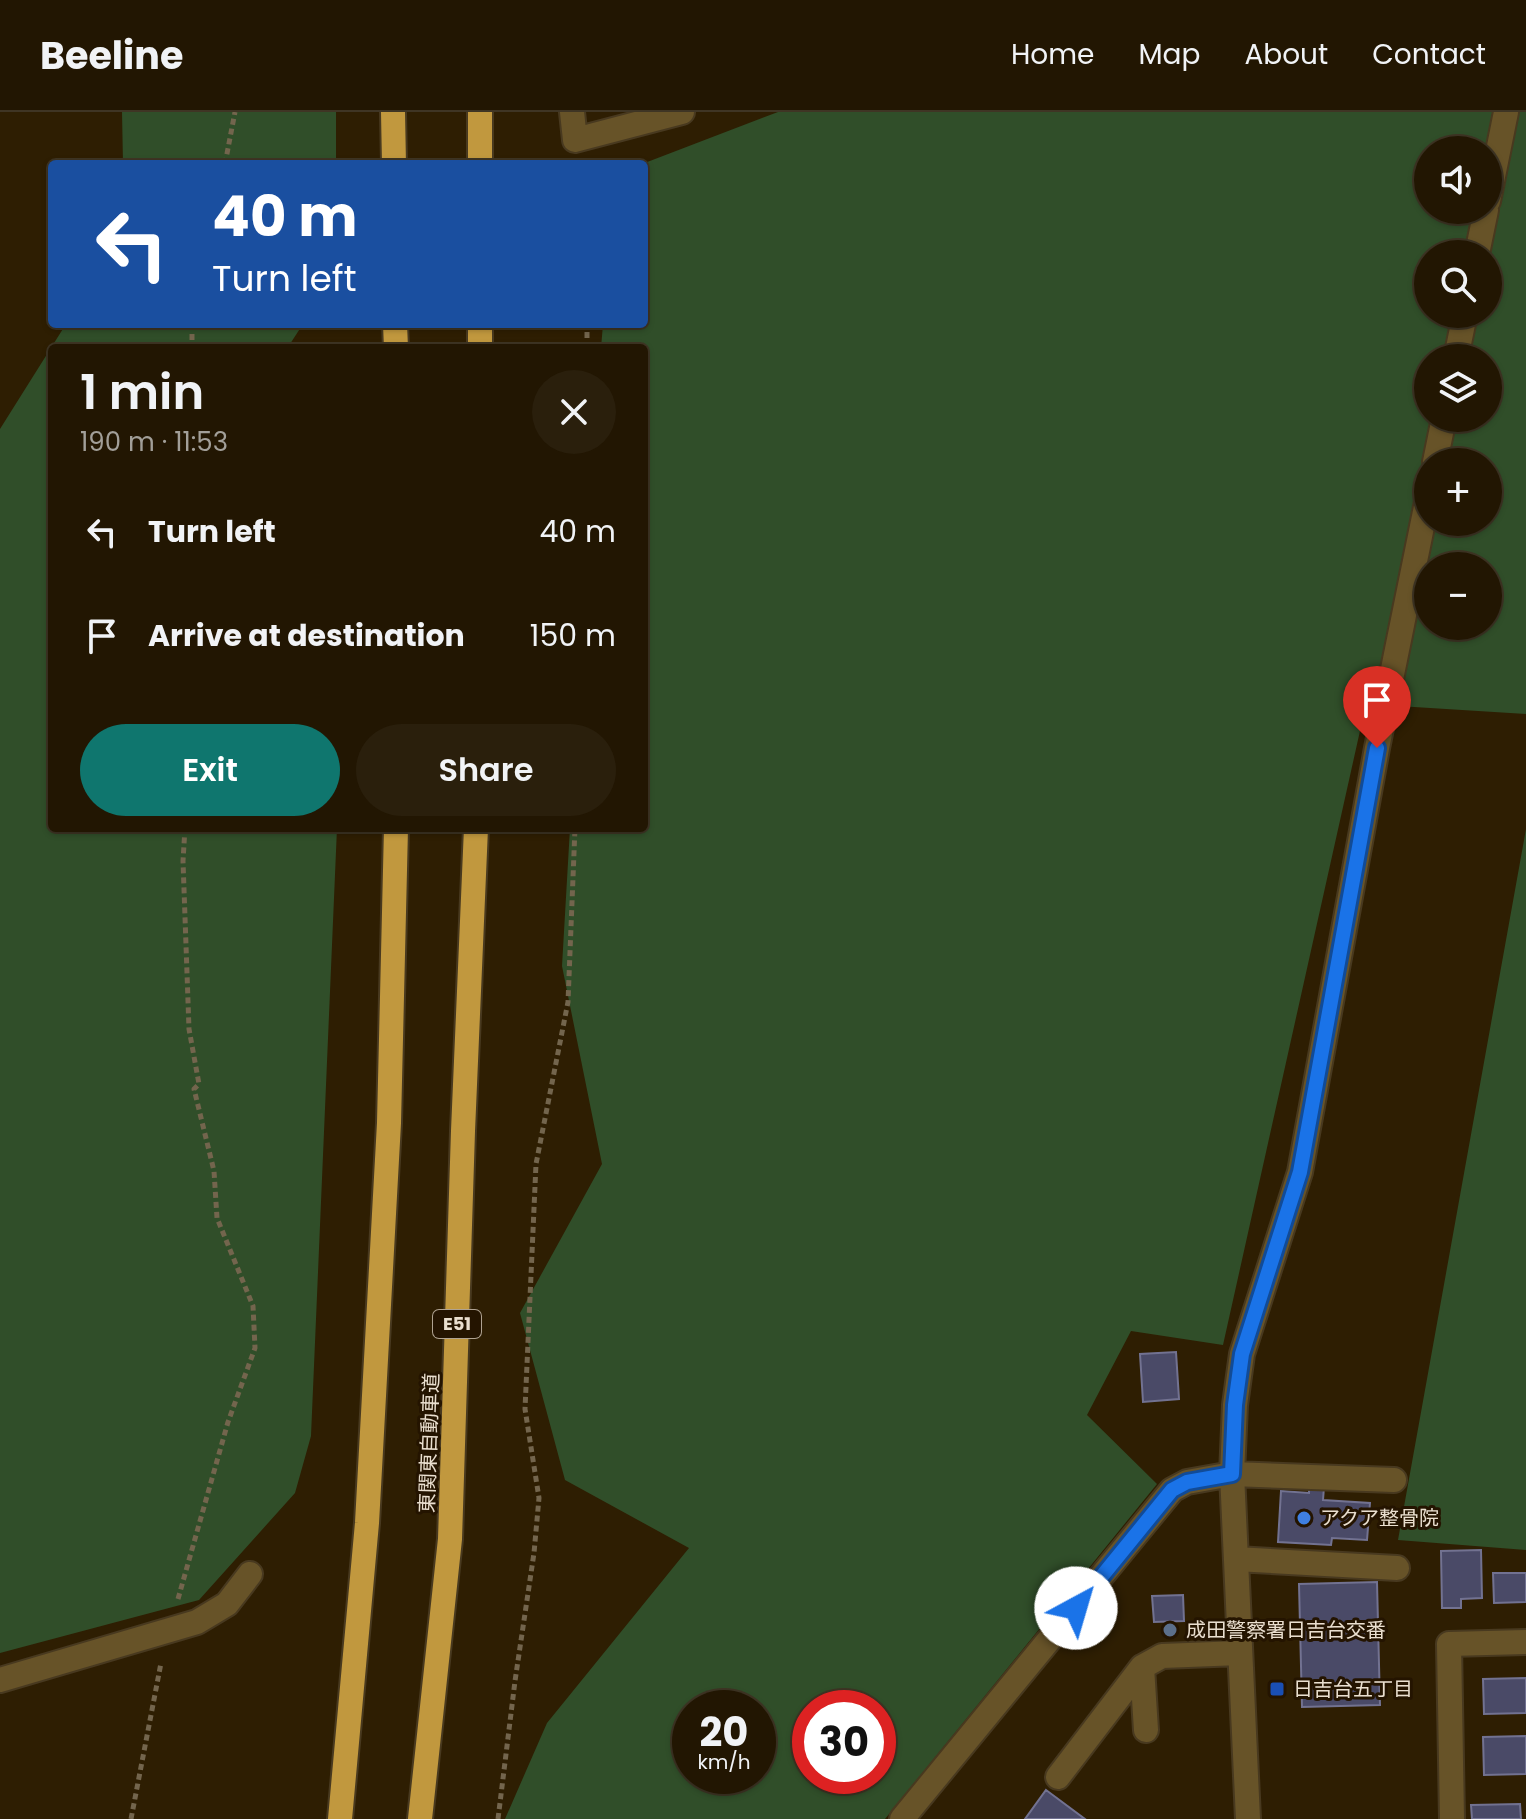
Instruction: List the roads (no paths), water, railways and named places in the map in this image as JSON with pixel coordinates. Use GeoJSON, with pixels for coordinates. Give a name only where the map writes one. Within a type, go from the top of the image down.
{"type":"FeatureCollection","features":[{"type":"Feature","properties":{"kind":"highway"},"geometry":{"type":"LineString","coordinates":[[393,112],[394,160]]}},
{"type":"Feature","properties":{"kind":"highway"},"geometry":{"type":"LineString","coordinates":[[480,112],[480,160]]}},
{"type":"Feature","properties":{"kind":"highway"},"geometry":{"type":"LineString","coordinates":[[340,1819],[369,1493],[389,1123],[396,832]]}},
{"type":"Feature","properties":{"kind":"highway","name":"東関東自動車道"},"geometry":{"type":"LineString","coordinates":[[420,1819],[450,1539],[476,832]]}},
{"type":"Feature","properties":{"kind":"street"},"geometry":{"type":"LineString","coordinates":[[572,112],[575,140],[682,112]]}},
{"type":"Feature","properties":{"kind":"street"},"geometry":{"type":"LineString","coordinates":[[1501,136],[1506,112]]}},
{"type":"Feature","properties":{"kind":"street"},"geometry":{"type":"LineString","coordinates":[[1248,1819],[1232,1474],[1235,1405],[1242,1354],[1300,1172],[1377,748],[1420,536]]}},
{"type":"Feature","properties":{"kind":"street"},"geometry":{"type":"LineString","coordinates":[[902,1819],[1172,1490],[1187,1482],[1232,1474],[1394,1480]]}},
{"type":"Feature","properties":{"kind":"street"},"geometry":{"type":"LineString","coordinates":[[1236,1559],[1397,1568]]}},
{"type":"Feature","properties":{"kind":"street"},"geometry":{"type":"LineString","coordinates":[[0,1680],[197,1622],[227,1604],[250,1574]]}},
{"type":"Feature","properties":{"kind":"street"},"geometry":{"type":"LineString","coordinates":[[1452,1819],[1449,1644],[1526,1642]]}},
{"type":"Feature","properties":{"kind":"street"},"geometry":{"type":"LineString","coordinates":[[1058,1777],[1142,1667],[1162,1656],[1240,1653]]}},
{"type":"Feature","properties":{"kind":"street"},"geometry":{"type":"LineString","coordinates":[[1142,1667],[1146,1730]]}},
{"type":"Feature","properties":{"kind":"place","name":"アクア整骨院"},"geometry":{"type":"Point","coordinates":[1304,1518]}},
{"type":"Feature","properties":{"kind":"place","name":"成田警察署日吉台交番"},"geometry":{"type":"Point","coordinates":[1170,1630]}},
{"type":"Feature","properties":{"kind":"place","name":"日吉台五丁目"},"geometry":{"type":"Point","coordinates":[1277,1689]}}]}
